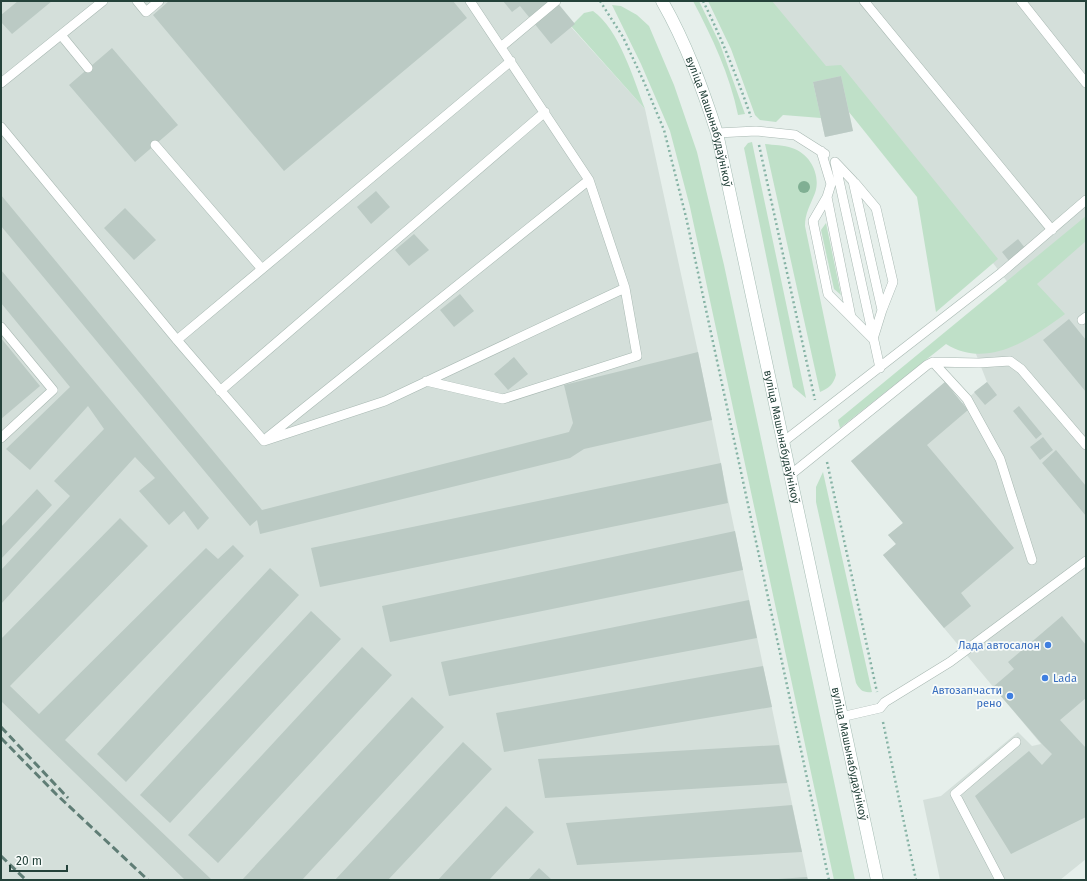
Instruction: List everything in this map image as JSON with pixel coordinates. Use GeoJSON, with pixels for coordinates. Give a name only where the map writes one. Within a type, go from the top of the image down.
{"type":"FeatureCollection","features":[{"type":"Feature","properties":{"kind":"main road","name":"вуліца Машынабудаўнікоў"},"geometry":{"type":"LineString","coordinates":[[662,1],[689,55],[704,93],[717,133],[789,476],[877,880]]}},
{"type":"Feature","properties":{"kind":"lane"},"geometry":{"type":"LineString","coordinates":[[1,83],[103,1]]}},
{"type":"Feature","properties":{"kind":"lane"},"geometry":{"type":"LineString","coordinates":[[137,1],[146,12],[159,1]]}},
{"type":"Feature","properties":{"kind":"lane"},"geometry":{"type":"LineString","coordinates":[[426,381],[502,399],[637,356],[625,288],[590,180],[470,1]]}},
{"type":"Feature","properties":{"kind":"lane"},"geometry":{"type":"LineString","coordinates":[[501,47],[556,1]]}},
{"type":"Feature","properties":{"kind":"lane"},"geometry":{"type":"LineString","coordinates":[[864,1],[1052,230]]}},
{"type":"Feature","properties":{"kind":"lane"},"geometry":{"type":"LineString","coordinates":[[1021,1],[1086,83]]}},
{"type":"Feature","properties":{"kind":"lane"},"geometry":{"type":"LineString","coordinates":[[60,35],[88,68]]}},
{"type":"Feature","properties":{"kind":"lane"},"geometry":{"type":"LineString","coordinates":[[177,340],[511,61]]}},
{"type":"Feature","properties":{"kind":"lane"},"geometry":{"type":"LineString","coordinates":[[220,391],[545,112]]}},
{"type":"Feature","properties":{"kind":"lane"},"geometry":{"type":"LineString","coordinates":[[1,127],[177,340],[264,441]]}},
{"type":"Feature","properties":{"kind":"lane"},"geometry":{"type":"LineString","coordinates":[[717,133],[756,132],[795,135],[821,150],[835,162],[876,208],[892,282],[873,339]]}},
{"type":"Feature","properties":{"kind":"lane"},"geometry":{"type":"LineString","coordinates":[[155,145],[262,269]]}},
{"type":"Feature","properties":{"kind":"lane"},"geometry":{"type":"LineString","coordinates":[[821,150],[831,184],[827,196],[813,221],[828,294],[873,339]]}},
{"type":"Feature","properties":{"kind":"lane"},"geometry":{"type":"LineString","coordinates":[[835,162],[880,368]]}},
{"type":"Feature","properties":{"kind":"lane"},"geometry":{"type":"LineString","coordinates":[[264,441],[590,180]]}},
{"type":"Feature","properties":{"kind":"lane"},"geometry":{"type":"LineString","coordinates":[[853,181],[882,310]]}},
{"type":"Feature","properties":{"kind":"lane"},"geometry":{"type":"LineString","coordinates":[[827,196],[851,317]]}},
{"type":"Feature","properties":{"kind":"lane"},"geometry":{"type":"LineString","coordinates":[[783,442],[1001,273],[1086,200]]}},
{"type":"Feature","properties":{"kind":"lane"},"geometry":{"type":"LineString","coordinates":[[264,441],[385,401],[625,288]]}},
{"type":"Feature","properties":{"kind":"lane"},"geometry":{"type":"LineString","coordinates":[[1,327],[53,390],[1,438]]}},
{"type":"Feature","properties":{"kind":"lane"},"geometry":{"type":"LineString","coordinates":[[789,476],[927,365],[933,362],[979,363],[1010,361],[1021,369],[1086,445]]}},
{"type":"Feature","properties":{"kind":"lane"},"geometry":{"type":"LineString","coordinates":[[933,362],[967,399],[1000,459],[1032,560]]}},
{"type":"Feature","properties":{"kind":"lane"},"geometry":{"type":"LineString","coordinates":[[841,718],[880,708],[885,702],[950,662],[1086,561]]}},
{"type":"Feature","properties":{"kind":"lane"},"geometry":{"type":"LineString","coordinates":[[1000,880],[954,794],[1016,742]]}},
{"type":"Feature","properties":{"kind":"path"},"geometry":{"type":"LineString","coordinates":[[600,1],[623,37],[664,130],[686,217],[829,880]]}},
{"type":"Feature","properties":{"kind":"path"},"geometry":{"type":"LineString","coordinates":[[912,880],[916,879]]}},
{"type":"Feature","properties":{"kind":"shaded area"},"geometry":{"type":"Polygon","coordinates":[[[1,1],[556,1],[571,27],[645,109],[698,352],[808,880],[1,880],[1,1]]]}},
{"type":"Feature","properties":{"kind":"shaded area"},"geometry":{"type":"Polygon","coordinates":[[[748,1],[1086,1],[1086,859],[1060,880],[940,880],[923,800],[941,796],[1018,732],[1032,746],[1041,744],[883,555],[896,544],[888,535],[903,523],[851,461],[945,382],[962,403],[987,382],[976,354],[1009,284],[993,263],[849,112],[853,131],[825,137],[813,82],[748,1]]]}},
{"type":"Feature","properties":{"kind":"green space"},"geometry":{"type":"Polygon","coordinates":[[[693,1],[699,1],[720,44],[745,114],[738,115],[735,100],[720,56],[693,1]]]}},
{"type":"Feature","properties":{"kind":"green space"},"geometry":{"type":"Polygon","coordinates":[[[708,1],[772,1],[826,66],[841,65],[998,259],[936,312],[917,197],[849,112],[841,76],[813,82],[821,118],[783,115],[776,122],[760,120],[755,115],[731,49],[708,1]]]}},
{"type":"Feature","properties":{"kind":"green space"},"geometry":{"type":"Polygon","coordinates":[[[612,5],[621,6],[637,15],[649,26],[674,85],[697,152],[724,265],[855,880],[834,880],[690,207],[670,131],[641,64],[612,5]]]}},
{"type":"Feature","properties":{"kind":"green space"},"geometry":{"type":"Polygon","coordinates":[[[593,11],[611,30],[618,42],[631,70],[645,109],[571,26],[584,13],[593,11]]]}},
{"type":"Feature","properties":{"kind":"green space"},"geometry":{"type":"Polygon","coordinates":[[[752,142],[806,398],[793,387],[744,148],[748,143],[752,142]]]}},
{"type":"Feature","properties":{"kind":"green space"},"geometry":{"type":"Polygon","coordinates":[[[765,144],[786,146],[799,151],[813,166],[817,180],[817,186],[807,213],[805,226],[836,375],[830,386],[820,392],[765,144]]]}},
{"type":"Feature","properties":{"kind":"green space"},"geometry":{"type":"Polygon","coordinates":[[[1086,216],[1086,241],[1037,284],[1065,314],[1038,333],[1008,348],[993,353],[978,354],[962,351],[946,344],[840,428],[838,420],[1086,216]]]}},
{"type":"Feature","properties":{"kind":"green space"},"geometry":{"type":"Polygon","coordinates":[[[826,223],[841,295],[834,289],[821,230],[826,223]]]}},
{"type":"Feature","properties":{"kind":"green space"},"geometry":{"type":"Polygon","coordinates":[[[823,472],[872,692],[862,690],[856,683],[816,502],[816,487],[823,472]]]}},
{"type":"Feature","properties":{"kind":"building"},"geometry":{"type":"Polygon","coordinates":[[[18,1],[52,1],[12,34],[1,22],[1,15],[18,1]]]}},
{"type":"Feature","properties":{"kind":"building"},"geometry":{"type":"Polygon","coordinates":[[[169,1],[453,1],[467,18],[284,171],[153,15],[169,1]]]}},
{"type":"Feature","properties":{"kind":"building"},"geometry":{"type":"Polygon","coordinates":[[[503,1],[556,1],[575,24],[551,44],[520,6],[512,12],[503,1]]]}},
{"type":"Feature","properties":{"kind":"building"},"geometry":{"type":"Polygon","coordinates":[[[112,48],[178,125],[135,162],[69,85],[112,48]]]}},
{"type":"Feature","properties":{"kind":"building"},"geometry":{"type":"Polygon","coordinates":[[[841,76],[853,131],[825,137],[813,82],[841,76]]]}},
{"type":"Feature","properties":{"kind":"building"},"geometry":{"type":"Polygon","coordinates":[[[376,191],[390,207],[371,224],[357,207],[376,191]]]}},
{"type":"Feature","properties":{"kind":"building"},"geometry":{"type":"Polygon","coordinates":[[[1,195],[262,510],[569,432],[573,423],[564,385],[698,352],[712,420],[584,449],[570,458],[260,534],[257,520],[250,526],[1,226],[1,195]]]}},
{"type":"Feature","properties":{"kind":"building"},"geometry":{"type":"Polygon","coordinates":[[[125,208],[156,240],[134,260],[104,228],[125,208]]]}},
{"type":"Feature","properties":{"kind":"building"},"geometry":{"type":"Polygon","coordinates":[[[414,234],[429,250],[409,266],[395,250],[414,234]]]}},
{"type":"Feature","properties":{"kind":"building"},"geometry":{"type":"Polygon","coordinates":[[[1018,239],[1025,248],[1009,261],[1002,252],[1018,239]]]}},
{"type":"Feature","properties":{"kind":"building"},"geometry":{"type":"Polygon","coordinates":[[[1,270],[209,518],[198,530],[184,511],[169,525],[139,491],[155,478],[135,457],[1,604],[1,570],[70,496],[54,481],[104,429],[88,406],[30,470],[6,449],[70,387],[1,303],[1,270]]]}},
{"type":"Feature","properties":{"kind":"building"},"geometry":{"type":"Polygon","coordinates":[[[460,294],[474,311],[454,327],[440,310],[460,294]]]}},
{"type":"Feature","properties":{"kind":"building"},"geometry":{"type":"Polygon","coordinates":[[[1069,319],[1086,340],[1086,392],[1043,340],[1069,319]]]}},
{"type":"Feature","properties":{"kind":"building"},"geometry":{"type":"Polygon","coordinates":[[[1,338],[40,386],[1,419],[1,338]]]}},
{"type":"Feature","properties":{"kind":"building"},"geometry":{"type":"Polygon","coordinates":[[[514,357],[528,374],[508,390],[494,374],[514,357]]]}},
{"type":"Feature","properties":{"kind":"building"},"geometry":{"type":"Polygon","coordinates":[[[945,382],[968,410],[927,445],[1014,548],[961,593],[971,606],[944,628],[883,555],[896,544],[888,535],[903,523],[851,461],[945,382]]]}},
{"type":"Feature","properties":{"kind":"building"},"geometry":{"type":"Polygon","coordinates":[[[987,382],[997,395],[985,405],[974,392],[987,382]]]}},
{"type":"Feature","properties":{"kind":"building"},"geometry":{"type":"Polygon","coordinates":[[[1019,406],[1042,434],[1036,439],[1013,411],[1019,406]]]}},
{"type":"Feature","properties":{"kind":"building"},"geometry":{"type":"Polygon","coordinates":[[[1043,437],[1053,450],[1040,460],[1030,447],[1043,437]]]}},
{"type":"Feature","properties":{"kind":"building"},"geometry":{"type":"Polygon","coordinates":[[[1056,450],[1086,486],[1086,516],[1042,463],[1056,450]]]}},
{"type":"Feature","properties":{"kind":"building"},"geometry":{"type":"Polygon","coordinates":[[[721,463],[728,503],[320,587],[311,548],[721,463]]]}},
{"type":"Feature","properties":{"kind":"building"},"geometry":{"type":"Polygon","coordinates":[[[37,489],[52,505],[1,559],[1,527],[37,489]]]}},
{"type":"Feature","properties":{"kind":"building"},"geometry":{"type":"Polygon","coordinates":[[[120,518],[148,546],[10,686],[39,714],[206,548],[218,559],[233,545],[244,556],[65,740],[212,880],[185,880],[1,701],[1,639],[120,518]]]}},
{"type":"Feature","properties":{"kind":"building"},"geometry":{"type":"Polygon","coordinates":[[[735,531],[743,570],[390,642],[382,606],[735,531]]]}},
{"type":"Feature","properties":{"kind":"building"},"geometry":{"type":"Polygon","coordinates":[[[270,568],[299,595],[126,782],[97,754],[270,568]]]}},
{"type":"Feature","properties":{"kind":"building"},"geometry":{"type":"Polygon","coordinates":[[[749,600],[757,638],[449,696],[441,662],[749,600]]]}},
{"type":"Feature","properties":{"kind":"building"},"geometry":{"type":"Polygon","coordinates":[[[311,611],[341,639],[170,823],[140,795],[311,611]]]}},
{"type":"Feature","properties":{"kind":"building"},"geometry":{"type":"Polygon","coordinates":[[[1062,616],[1086,645],[1086,698],[1060,720],[1086,748],[1086,817],[1011,854],[975,796],[1029,751],[1042,765],[1052,754],[993,687],[1014,669],[1008,662],[1062,616]]]}},
{"type":"Feature","properties":{"kind":"building"},"geometry":{"type":"Polygon","coordinates":[[[362,647],[392,675],[218,863],[188,835],[362,647]]]}},
{"type":"Feature","properties":{"kind":"building"},"geometry":{"type":"Polygon","coordinates":[[[763,666],[772,707],[504,752],[496,713],[763,666]]]}},
{"type":"Feature","properties":{"kind":"building"},"geometry":{"type":"Polygon","coordinates":[[[412,697],[444,727],[302,880],[242,880],[412,697]]]}},
{"type":"Feature","properties":{"kind":"building"},"geometry":{"type":"Polygon","coordinates":[[[463,742],[492,769],[388,880],[335,880],[463,742]]]}},
{"type":"Feature","properties":{"kind":"building"},"geometry":{"type":"Polygon","coordinates":[[[779,745],[787,783],[545,798],[538,759],[779,745]]]}},
{"type":"Feature","properties":{"kind":"building"},"geometry":{"type":"Polygon","coordinates":[[[792,805],[802,852],[577,865],[566,823],[792,805]]]}},
{"type":"Feature","properties":{"kind":"building"},"geometry":{"type":"Polygon","coordinates":[[[506,806],[534,832],[489,880],[438,880],[506,806]]]}},
{"type":"Feature","properties":{"kind":"building"},"geometry":{"type":"Polygon","coordinates":[[[539,868],[552,880],[528,880],[539,868]]]}},
{"type":"Feature","properties":{"kind":"building"},"geometry":{"type":"Polygon","coordinates":[[[807,877],[808,880],[778,880],[778,879],[807,877]]]}},
{"type":"Feature","properties":{"kind":"railway"},"geometry":{"type":"LineString","coordinates":[[1,727],[68,798]]}},
{"type":"Feature","properties":{"kind":"railway"},"geometry":{"type":"LineString","coordinates":[[1,738],[56,794],[148,880]]}},
{"type":"Feature","properties":{"kind":"railway"},"geometry":{"type":"LineString","coordinates":[[1,856],[26,880]]}},
{"type":"Feature","properties":{"kind":"place","name":"Лада автосалон"},"geometry":{"type":"Point","coordinates":[1048,645]}},
{"type":"Feature","properties":{"kind":"place","name":"Lada"},"geometry":{"type":"Point","coordinates":[1045,678]}},
{"type":"Feature","properties":{"kind":"place","name":"Автозапчасти рено"},"geometry":{"type":"Point","coordinates":[1010,696]}}]}
